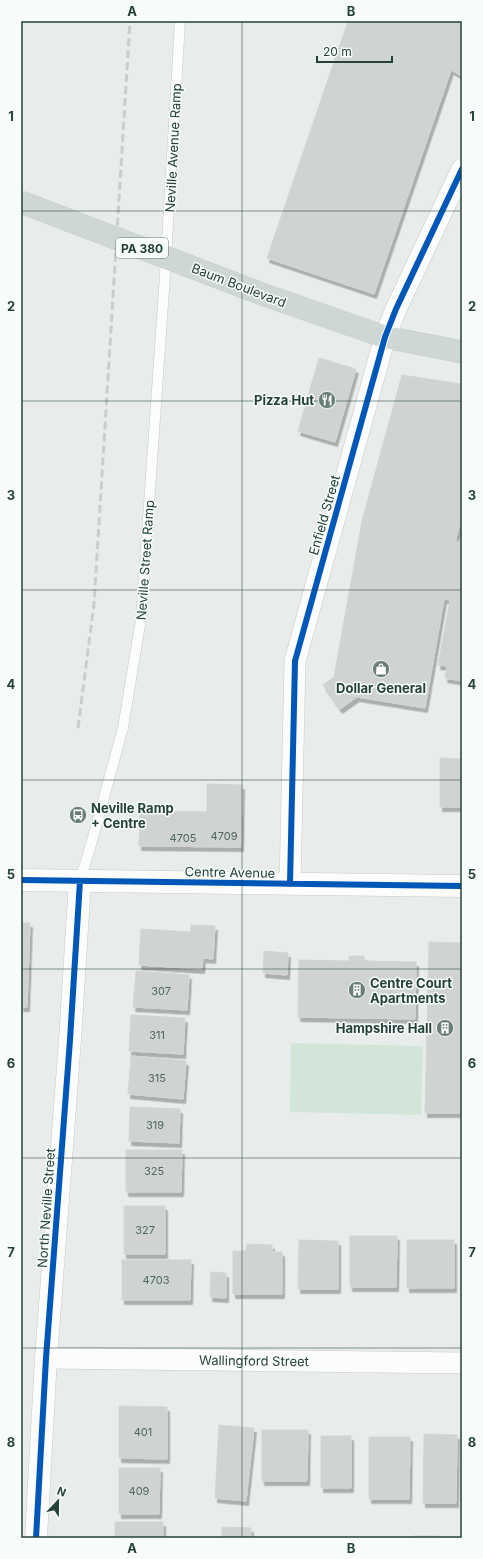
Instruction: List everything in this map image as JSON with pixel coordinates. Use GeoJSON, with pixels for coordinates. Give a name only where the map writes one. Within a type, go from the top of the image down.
{"type":"FeatureCollection","features":[{"type":"Feature","properties":{"kind":"main road","name":"Baum Boulevard"},"geometry":{"type":"LineString","coordinates":[[21,202],[262,294],[385,337],[462,352]]}},
{"type":"Feature","properties":{"kind":"street","name":"Enfield Street"},"geometry":{"type":"LineString","coordinates":[[290,884],[295,660],[385,337],[396,309],[462,170]]}},
{"type":"Feature","properties":{"kind":"street","name":"Centre Avenue"},"geometry":{"type":"LineString","coordinates":[[21,880],[462,886]]}},
{"type":"Feature","properties":{"kind":"street","name":"North Neville Street"},"geometry":{"type":"LineString","coordinates":[[36,1538],[46,1358],[80,881]]}},
{"type":"Feature","properties":{"kind":"street","name":"Wallingford Street"},"geometry":{"type":"LineString","coordinates":[[46,1358],[462,1363]]}},
{"type":"Feature","properties":{"kind":"lane","name":"Neville Avenue Ramp"},"geometry":{"type":"LineString","coordinates":[[165,275],[180,21]]}},
{"type":"Feature","properties":{"kind":"lane","name":"Neville Street Ramp"},"geometry":{"type":"LineString","coordinates":[[80,881],[123,728],[141,619],[165,275]]}},
{"type":"Feature","properties":{"kind":"green space"},"geometry":{"type":"Polygon","coordinates":[[[291,1043],[423,1046],[421,1115],[290,1112],[291,1043]]]}},
{"type":"Feature","properties":{"kind":"building"},"geometry":{"type":"Polygon","coordinates":[[[348,21],[462,21],[462,76],[451,70],[374,294],[267,258],[348,21]]]}},
{"type":"Feature","properties":{"kind":"building","name":"Pizza Hut"},"geometry":{"type":"Polygon","coordinates":[[[319,358],[356,369],[335,442],[298,431],[319,358]]]}},
{"type":"Feature","properties":{"kind":"building"},"geometry":{"type":"Polygon","coordinates":[[[402,375],[462,384],[462,517],[456,538],[362,521],[402,375]]]}},
{"type":"Feature","properties":{"kind":"building"},"geometry":{"type":"Polygon","coordinates":[[[362,521],[456,538],[456,542],[462,543],[462,681],[445,678],[447,666],[438,665],[450,600],[444,599],[425,708],[357,697],[340,709],[323,685],[334,677],[362,521]]]}},
{"type":"Feature","properties":{"kind":"building"},"geometry":{"type":"Polygon","coordinates":[[[440,758],[462,759],[462,807],[440,807],[440,758]]]}},
{"type":"Feature","properties":{"kind":"building"},"geometry":{"type":"Polygon","coordinates":[[[207,784],[242,785],[241,847],[139,846],[140,811],[207,812],[207,784]]]}},
{"type":"Feature","properties":{"kind":"building"},"geometry":{"type":"Polygon","coordinates":[[[21,923],[30,923],[27,1007],[21,1007],[21,923]]]}},
{"type":"Feature","properties":{"kind":"building"},"geometry":{"type":"Polygon","coordinates":[[[191,925],[215,926],[213,959],[203,958],[202,969],[139,965],[141,929],[191,932],[191,925]]]}},
{"type":"Feature","properties":{"kind":"building","name":"Hampshire Hall"},"geometry":{"type":"Polygon","coordinates":[[[429,942],[462,943],[462,1113],[425,1113],[429,942]]]}},
{"type":"Feature","properties":{"kind":"building"},"geometry":{"type":"Polygon","coordinates":[[[264,951],[288,953],[287,975],[263,973],[264,951]]]}},
{"type":"Feature","properties":{"kind":"building","name":"Centre Court Apartments"},"geometry":{"type":"Polygon","coordinates":[[[349,956],[364,956],[364,961],[416,962],[415,1019],[298,1017],[299,960],[349,961],[349,956]]]}},
{"type":"Feature","properties":{"kind":"building"},"geometry":{"type":"Polygon","coordinates":[[[136,971],[189,975],[187,1010],[133,1007],[136,971]]]}},
{"type":"Feature","properties":{"kind":"building"},"geometry":{"type":"Polygon","coordinates":[[[131,1015],[185,1018],[183,1054],[129,1051],[131,1015]]]}},
{"type":"Feature","properties":{"kind":"building"},"geometry":{"type":"Polygon","coordinates":[[[131,1056],[186,1061],[183,1099],[128,1094],[131,1056]]]}},
{"type":"Feature","properties":{"kind":"building"},"geometry":{"type":"Polygon","coordinates":[[[130,1107],[180,1109],[179,1143],[129,1141],[130,1107]]]}},
{"type":"Feature","properties":{"kind":"building"},"geometry":{"type":"Polygon","coordinates":[[[126,1150],[182,1150],[181,1192],[126,1192],[126,1150]]]}},
{"type":"Feature","properties":{"kind":"building"},"geometry":{"type":"Polygon","coordinates":[[[124,1206],[165,1206],[165,1254],[124,1254],[124,1206]]]}},
{"type":"Feature","properties":{"kind":"building"},"geometry":{"type":"Polygon","coordinates":[[[350,1236],[397,1236],[396,1287],[350,1287],[350,1236]]]}},
{"type":"Feature","properties":{"kind":"building"},"geometry":{"type":"Polygon","coordinates":[[[299,1240],[338,1241],[338,1289],[298,1289],[299,1240]]]}},
{"type":"Feature","properties":{"kind":"building"},"geometry":{"type":"Polygon","coordinates":[[[407,1240],[454,1240],[454,1288],[407,1288],[407,1240]]]}},
{"type":"Feature","properties":{"kind":"building"},"geometry":{"type":"Polygon","coordinates":[[[247,1244],[272,1245],[272,1252],[282,1252],[282,1294],[233,1294],[233,1251],[246,1251],[247,1244]]]}},
{"type":"Feature","properties":{"kind":"building"},"geometry":{"type":"Polygon","coordinates":[[[122,1260],[191,1260],[190,1300],[122,1300],[122,1260]]]}},
{"type":"Feature","properties":{"kind":"building"},"geometry":{"type":"Polygon","coordinates":[[[211,1272],[226,1273],[226,1298],[210,1297],[211,1272]]]}},
{"type":"Feature","properties":{"kind":"building"},"geometry":{"type":"Polygon","coordinates":[[[119,1406],[167,1407],[167,1459],[119,1458],[119,1406]]]}},
{"type":"Feature","properties":{"kind":"building"},"geometry":{"type":"Polygon","coordinates":[[[219,1425],[254,1428],[246,1501],[215,1498],[219,1425]]]}},
{"type":"Feature","properties":{"kind":"building"},"geometry":{"type":"Polygon","coordinates":[[[262,1430],[308,1430],[307,1481],[262,1481],[262,1430]]]}},
{"type":"Feature","properties":{"kind":"building"},"geometry":{"type":"Polygon","coordinates":[[[424,1434],[457,1435],[456,1503],[423,1503],[424,1434]]]}},
{"type":"Feature","properties":{"kind":"building"},"geometry":{"type":"Polygon","coordinates":[[[321,1436],[351,1436],[351,1488],[321,1488],[321,1436]]]}},
{"type":"Feature","properties":{"kind":"building"},"geometry":{"type":"Polygon","coordinates":[[[369,1437],[410,1437],[409,1499],[369,1499],[369,1437]]]}},
{"type":"Feature","properties":{"kind":"building"},"geometry":{"type":"Polygon","coordinates":[[[119,1468],[160,1468],[159,1514],[119,1514],[119,1468]]]}},
{"type":"Feature","properties":{"kind":"building"},"geometry":{"type":"Polygon","coordinates":[[[115,1522],[163,1522],[163,1538],[115,1538],[115,1522]]]}},
{"type":"Feature","properties":{"kind":"building"},"geometry":{"type":"Polygon","coordinates":[[[222,1527],[251,1528],[251,1538],[222,1538],[222,1527]]]}},
{"type":"Feature","properties":{"kind":"building"},"geometry":{"type":"Polygon","coordinates":[[[413,1536],[438,1536],[438,1538],[413,1538],[413,1536]]]}},
{"type":"Feature","properties":{"kind":"railway"},"geometry":{"type":"LineString","coordinates":[[78,728],[94,604],[130,21]]}},
{"type":"Feature","properties":{"kind":"cycle path"},"geometry":{"type":"LineString","coordinates":[[290,884],[295,661],[385,337],[396,309],[462,169]]}},
{"type":"Feature","properties":{"kind":"cycle path"},"geometry":{"type":"LineString","coordinates":[[21,880],[462,886]]}},
{"type":"Feature","properties":{"kind":"cycle path"},"geometry":{"type":"LineString","coordinates":[[36,1538],[46,1358],[70,1040],[80,881]]}},
{"type":"Feature","properties":{"kind":"place","name":"Pizza Hut"},"geometry":{"type":"Point","coordinates":[327,400]}},
{"type":"Feature","properties":{"kind":"place","name":"Dollar General"},"geometry":{"type":"Point","coordinates":[381,669]}},
{"type":"Feature","properties":{"kind":"place","name":"Neville Ramp + Centre"},"geometry":{"type":"Point","coordinates":[78,815]}},
{"type":"Feature","properties":{"kind":"place","name":"Centre Court Apartments"},"geometry":{"type":"Point","coordinates":[357,990]}},
{"type":"Feature","properties":{"kind":"place","name":"Hampshire Hall"},"geometry":{"type":"Point","coordinates":[445,1028]}}]}
